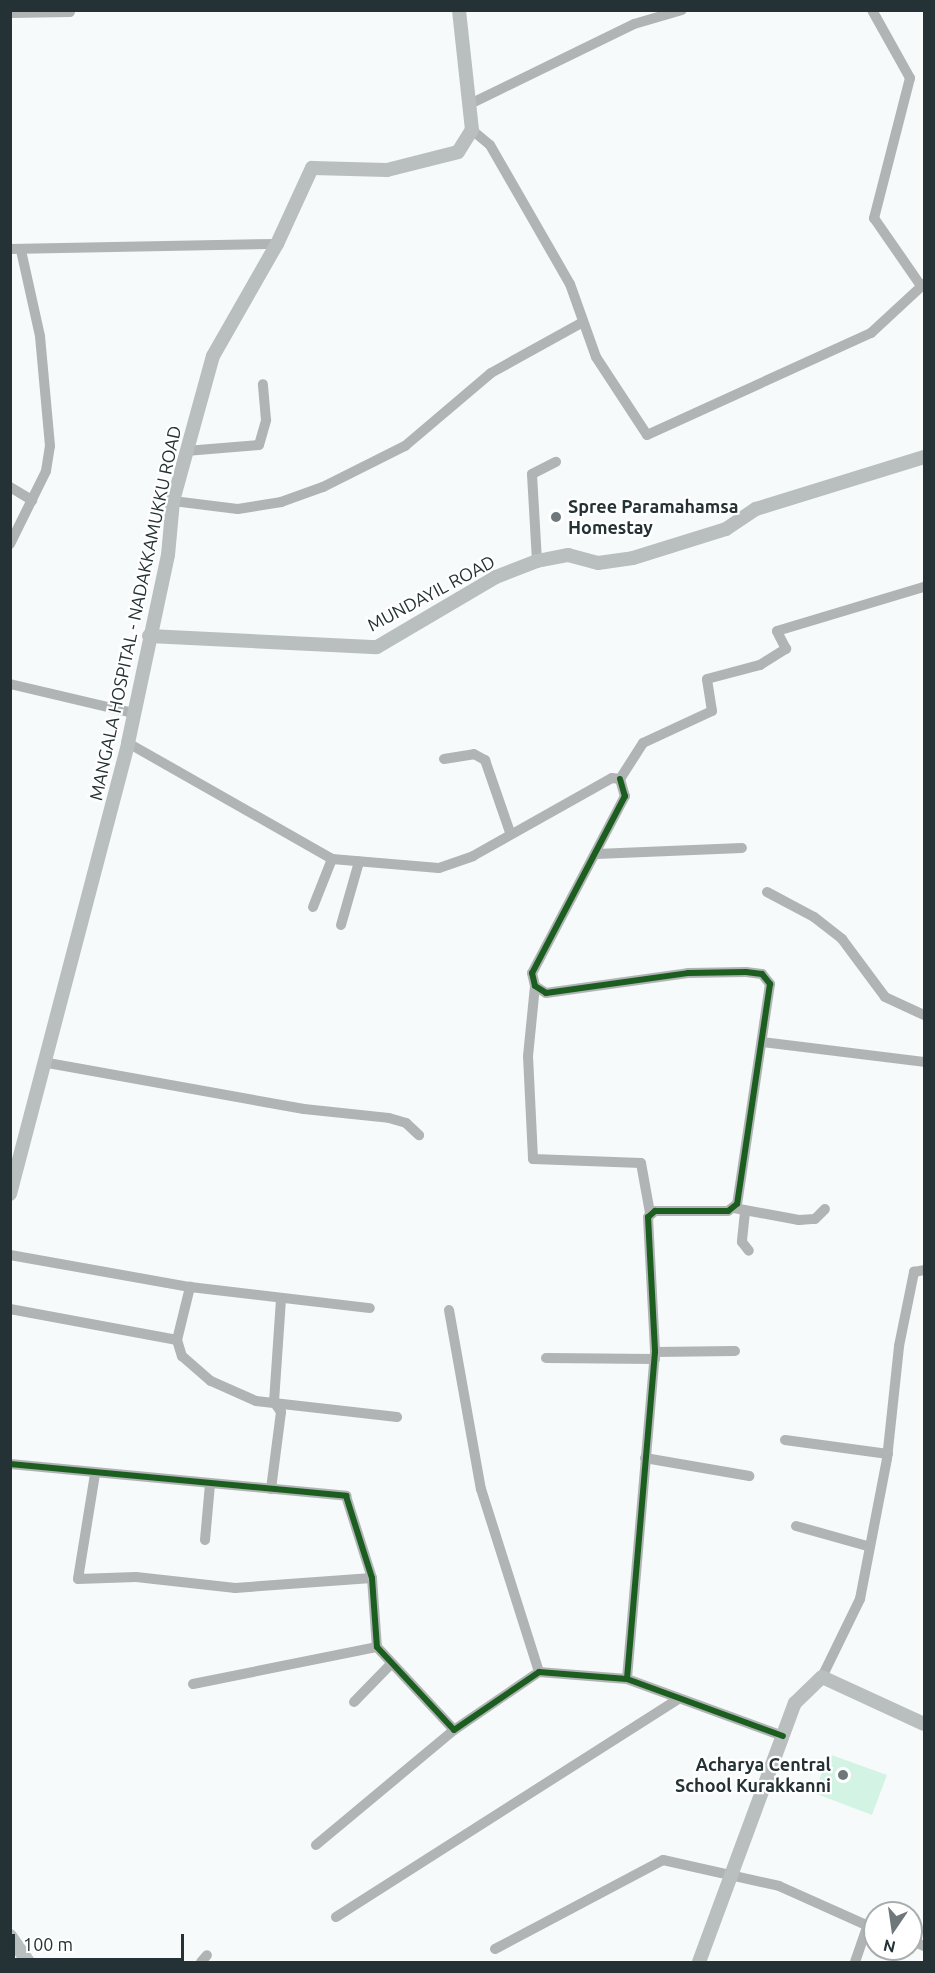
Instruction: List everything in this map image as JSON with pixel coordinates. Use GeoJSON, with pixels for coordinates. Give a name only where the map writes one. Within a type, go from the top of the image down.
{"type":"FeatureCollection","features":[{"type":"Feature","properties":{"kind":"main road"},"geometry":{"type":"LineString","coordinates":[[459,10],[472,130]]}},
{"type":"Feature","properties":{"kind":"main road","name":"MANGALA HOSPITAL - NADAKKAMUKKU ROAD"},"geometry":{"type":"LineString","coordinates":[[10,1194],[48,1063],[128,743],[173,501],[218,342],[277,244],[312,168],[387,170],[459,152],[472,130]]}},
{"type":"Feature","properties":{"kind":"main road","name":"MUNDAYIL ROAD"},"geometry":{"type":"LineString","coordinates":[[149,636],[377,647],[496,577],[537,561],[568,555],[598,563],[633,558],[726,529],[756,509],[924,457]]}},
{"type":"Feature","properties":{"kind":"main road"},"geometry":{"type":"LineString","coordinates":[[699,1962],[795,1702],[822,1677],[924,1724]]}},
{"type":"Feature","properties":{"kind":"main road"},"geometry":{"type":"LineString","coordinates":[[10,1936],[28,1962]]}},
{"type":"Feature","properties":{"kind":"street"},"geometry":{"type":"LineString","coordinates":[[470,104],[634,24],[682,10]]}},
{"type":"Feature","properties":{"kind":"street"},"geometry":{"type":"LineString","coordinates":[[472,130],[490,145],[570,284],[596,357],[647,435],[871,333],[923,285],[874,218],[910,78],[872,10]]}},
{"type":"Feature","properties":{"kind":"street"},"geometry":{"type":"LineString","coordinates":[[10,13],[70,12]]}},
{"type":"Feature","properties":{"kind":"street"},"geometry":{"type":"LineString","coordinates":[[10,544],[32,500],[50,446],[40,336],[16,249],[277,244]]}},
{"type":"Feature","properties":{"kind":"street"},"geometry":{"type":"LineString","coordinates":[[173,501],[238,509],[280,502],[322,487],[405,446],[491,374],[583,322]]}},
{"type":"Feature","properties":{"kind":"street"},"geometry":{"type":"LineString","coordinates":[[186,451],[259,446],[267,413],[263,384]]}},
{"type":"Feature","properties":{"kind":"street"},"geometry":{"type":"LineString","coordinates":[[537,561],[531,474],[556,462]]}},
{"type":"Feature","properties":{"kind":"street"},"geometry":{"type":"LineString","coordinates":[[10,487],[32,500]]}},
{"type":"Feature","properties":{"kind":"street"},"geometry":{"type":"LineString","coordinates":[[627,1679],[655,1355],[650,1213],[641,1163],[533,1159],[528,1056],[535,986],[532,973],[625,796],[620,779],[643,743],[712,711],[707,679],[760,666],[786,649],[777,631],[924,587]]}},
{"type":"Feature","properties":{"kind":"street"},"geometry":{"type":"LineString","coordinates":[[10,684],[133,713]]}},
{"type":"Feature","properties":{"kind":"street"},"geometry":{"type":"LineString","coordinates":[[128,743],[332,859],[439,868],[473,856],[510,832],[612,778],[620,779]]}},
{"type":"Feature","properties":{"kind":"street"},"geometry":{"type":"LineString","coordinates":[[444,759],[474,754],[485,760],[510,832]]}},
{"type":"Feature","properties":{"kind":"street"},"geometry":{"type":"LineString","coordinates":[[596,854],[742,848]]}},
{"type":"Feature","properties":{"kind":"street"},"geometry":{"type":"LineString","coordinates":[[313,908],[332,859]]}},
{"type":"Feature","properties":{"kind":"street"},"geometry":{"type":"LineString","coordinates":[[341,925],[359,862]]}},
{"type":"Feature","properties":{"kind":"street"},"geometry":{"type":"LineString","coordinates":[[767,892],[814,917],[842,939],[885,997],[924,1015]]}},
{"type":"Feature","properties":{"kind":"street"},"geometry":{"type":"LineString","coordinates":[[535,986],[546,993],[688,973],[762,974],[770,984],[740,1210],[742,1242],[749,1251]]}},
{"type":"Feature","properties":{"kind":"street"},"geometry":{"type":"LineString","coordinates":[[762,1042],[924,1062]]}},
{"type":"Feature","properties":{"kind":"street"},"geometry":{"type":"LineString","coordinates":[[48,1063],[304,1109],[389,1118],[406,1123],[419,1135]]}},
{"type":"Feature","properties":{"kind":"street"},"geometry":{"type":"LineString","coordinates":[[650,1213],[740,1210],[808,1220],[825,1209]]}},
{"type":"Feature","properties":{"kind":"street"},"geometry":{"type":"LineString","coordinates":[[10,1254],[190,1287],[370,1308]]}},
{"type":"Feature","properties":{"kind":"street"},"geometry":{"type":"LineString","coordinates":[[822,1677],[860,1599],[867,1546],[888,1454],[899,1346],[914,1272],[924,1270]]}},
{"type":"Feature","properties":{"kind":"street"},"geometry":{"type":"LineString","coordinates":[[190,1287],[177,1340],[182,1356],[211,1381],[256,1401],[397,1417]]}},
{"type":"Feature","properties":{"kind":"street"},"geometry":{"type":"LineString","coordinates":[[271,1489],[281,1412],[274,1402],[281,1299]]}},
{"type":"Feature","properties":{"kind":"street"},"geometry":{"type":"LineString","coordinates":[[10,1309],[177,1340]]}},
{"type":"Feature","properties":{"kind":"street"},"geometry":{"type":"LineString","coordinates":[[449,1310],[481,1489],[539,1672]]}},
{"type":"Feature","properties":{"kind":"street"},"geometry":{"type":"LineString","coordinates":[[546,1358],[735,1351]]}},
{"type":"Feature","properties":{"kind":"street"},"geometry":{"type":"LineString","coordinates":[[785,1440],[888,1454]]}},
{"type":"Feature","properties":{"kind":"street"},"geometry":{"type":"LineString","coordinates":[[645,1458],[750,1476]]}},
{"type":"Feature","properties":{"kind":"street"},"geometry":{"type":"LineString","coordinates":[[10,1464],[95,1474],[346,1496],[372,1578],[377,1647],[454,1730]]}},
{"type":"Feature","properties":{"kind":"street"},"geometry":{"type":"LineString","coordinates":[[95,1474],[78,1579],[136,1577],[235,1588],[372,1578]]}},
{"type":"Feature","properties":{"kind":"street"},"geometry":{"type":"LineString","coordinates":[[205,1540],[210,1484]]}},
{"type":"Feature","properties":{"kind":"street"},"geometry":{"type":"LineString","coordinates":[[795,1526],[867,1546]]}},
{"type":"Feature","properties":{"kind":"street"},"geometry":{"type":"LineString","coordinates":[[193,1684],[377,1647]]}},
{"type":"Feature","properties":{"kind":"street"},"geometry":{"type":"LineString","coordinates":[[354,1702],[392,1663]]}},
{"type":"Feature","properties":{"kind":"street"},"geometry":{"type":"LineString","coordinates":[[316,1845],[454,1730],[539,1672],[627,1679],[677,1700],[783,1736]]}},
{"type":"Feature","properties":{"kind":"street"},"geometry":{"type":"LineString","coordinates":[[336,1917],[677,1700]]}},
{"type":"Feature","properties":{"kind":"street"},"geometry":{"type":"LineString","coordinates":[[495,1949],[663,1860],[733,1872],[779,1886],[863,1924]]}},
{"type":"Feature","properties":{"kind":"street"},"geometry":{"type":"LineString","coordinates":[[855,1962],[863,1945]]}},
{"type":"Feature","properties":{"kind":"green space"},"geometry":{"type":"Polygon","coordinates":[[[829,1754],[887,1775],[872,1815],[814,1793],[829,1754]]]}},
{"type":"Feature","properties":{"kind":"cycle path"},"geometry":{"type":"LineString","coordinates":[[620,779],[625,796],[532,973],[535,986],[546,993],[688,973],[746,972],[762,974],[770,984],[737,1204],[728,1211],[655,1211],[648,1217],[655,1352],[627,1679]]}},
{"type":"Feature","properties":{"kind":"cycle path"},"geometry":{"type":"LineString","coordinates":[[10,1464],[346,1496],[372,1578],[377,1647],[454,1730],[539,1672],[627,1679],[783,1736]]}},
{"type":"Feature","properties":{"kind":"place","name":"Spree Paramahamsa Homestay"},"geometry":{"type":"Point","coordinates":[556,517]}},
{"type":"Feature","properties":{"kind":"place","name":"Acharya Central School Kurakkanni"},"geometry":{"type":"Point","coordinates":[843,1775]}}]}
